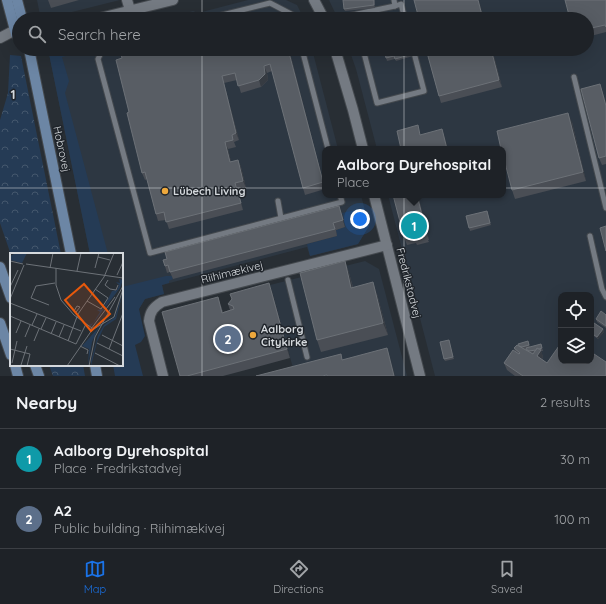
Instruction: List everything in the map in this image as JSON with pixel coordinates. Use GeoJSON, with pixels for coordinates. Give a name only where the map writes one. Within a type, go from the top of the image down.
{"type":"FeatureCollection","features":[{"type":"Feature","properties":{"kind":"main road"},"geometry":{"type":"LineString","coordinates":[[7,0],[12,15]]}},
{"type":"Feature","properties":{"kind":"main road"},"geometry":{"type":"LineString","coordinates":[[17,0],[20,12]]}},
{"type":"Feature","properties":{"kind":"main road","name":"Hobrovej"},"geometry":{"type":"LineString","coordinates":[[30,56],[72,253]]}},
{"type":"Feature","properties":{"kind":"main road"},"geometry":{"type":"LineString","coordinates":[[0,267],[10,295]]}},
{"type":"Feature","properties":{"kind":"main road"},"geometry":{"type":"LineString","coordinates":[[0,323],[10,352]]}},
{"type":"Feature","properties":{"kind":"main road"},"geometry":{"type":"LineString","coordinates":[[15,366],[18,376]]}},
{"type":"Feature","properties":{"kind":"main road"},"geometry":{"type":"LineString","coordinates":[[35,366],[39,376]]}},
{"type":"Feature","properties":{"kind":"main road"},"geometry":{"type":"LineString","coordinates":[[95,366],[97,376]]}},
{"type":"Feature","properties":{"kind":"street"},"geometry":{"type":"LineString","coordinates":[[127,0],[130,10]]}},
{"type":"Feature","properties":{"kind":"street"},"geometry":{"type":"LineString","coordinates":[[122,12],[173,0]]}},
{"type":"Feature","properties":{"kind":"street"},"geometry":{"type":"LineString","coordinates":[[314,0],[320,12]]}},
{"type":"Feature","properties":{"kind":"street"},"geometry":{"type":"LineString","coordinates":[[0,38],[12,34]]}},
{"type":"Feature","properties":{"kind":"street"},"geometry":{"type":"LineString","coordinates":[[337,56],[362,146]]}},
{"type":"Feature","properties":{"kind":"street","name":"Fredrikstadvej"},"geometry":{"type":"LineString","coordinates":[[375,198],[420,376]]}},
{"type":"Feature","properties":{"kind":"street","name":"Riihimækivej"},"geometry":{"type":"LineString","coordinates":[[163,376],[149,321],[150,314],[154,306],[162,302],[387,245]]}},
{"type":"Feature","properties":{"kind":"lane"},"geometry":{"type":"LineString","coordinates":[[234,12],[270,3],[287,12]]}},
{"type":"Feature","properties":{"kind":"lane"},"geometry":{"type":"LineString","coordinates":[[369,12],[394,3],[401,4],[403,12]]}},
{"type":"Feature","properties":{"kind":"lane"},"geometry":{"type":"LineString","coordinates":[[99,56],[98,59],[150,253],[342,202],[341,198]]}},
{"type":"Feature","properties":{"kind":"lane"},"geometry":{"type":"LineString","coordinates":[[304,56],[327,146]]}},
{"type":"Feature","properties":{"kind":"lane"},"geometry":{"type":"LineString","coordinates":[[365,56],[377,103],[424,91],[415,56]]}},
{"type":"Feature","properties":{"kind":"lane"},"geometry":{"type":"LineString","coordinates":[[574,77],[606,208]]}},
{"type":"Feature","properties":{"kind":"lane"},"geometry":{"type":"LineString","coordinates":[[278,202],[281,218]]}},
{"type":"Feature","properties":{"kind":"lane"},"geometry":{"type":"LineString","coordinates":[[590,236],[602,289],[606,297]]}},
{"type":"Feature","properties":{"kind":"lane"},"geometry":{"type":"LineString","coordinates":[[288,280],[307,357]]}},
{"type":"Feature","properties":{"kind":"shaded area"},"geometry":{"type":"Polygon","coordinates":[[[37,0],[120,0],[72,12],[39,12],[37,0]]]}},
{"type":"Feature","properties":{"kind":"shaded area"},"geometry":{"type":"Polygon","coordinates":[[[248,0],[286,0],[297,5],[300,12],[202,12],[248,0]]]}},
{"type":"Feature","properties":{"kind":"shaded area"},"geometry":{"type":"Polygon","coordinates":[[[329,0],[606,0],[606,376],[435,376],[389,198],[506,198],[506,146],[376,146],[351,56],[594,56],[594,12],[335,12],[329,0]]]}},
{"type":"Feature","properties":{"kind":"shaded area"},"geometry":{"type":"Polygon","coordinates":[[[49,56],[314,56],[337,146],[322,146],[322,198],[362,198],[369,226],[358,244],[310,256],[307,247],[162,285],[164,294],[145,299],[136,314],[123,302],[123,253],[90,253],[49,56]]]}},
{"type":"Feature","properties":{"kind":"shaded area"},"geometry":{"type":"Polygon","coordinates":[[[365,261],[379,269],[407,376],[262,376],[293,368],[270,285],[365,261]]]}},
{"type":"Feature","properties":{"kind":"green space"},"geometry":{"type":"Polygon","coordinates":[[[10,55],[21,56],[61,253],[10,253],[0,223],[0,120],[8,93],[10,55]]]}},
{"type":"Feature","properties":{"kind":"green space"},"geometry":{"type":"Polygon","coordinates":[[[49,56],[66,56],[62,57],[69,81],[65,93],[108,253],[90,253],[49,56]]]}},
{"type":"Feature","properties":{"kind":"green space"},"geometry":{"type":"Polygon","coordinates":[[[364,208],[369,226],[358,244],[310,256],[307,244],[337,236],[336,230],[345,227],[342,213],[364,208]]]}},
{"type":"Feature","properties":{"kind":"green space"},"geometry":{"type":"Polygon","coordinates":[[[166,276],[172,276],[173,279],[169,281],[169,283],[162,285],[164,294],[145,299],[139,309],[145,336],[141,342],[135,345],[143,376],[115,376],[113,366],[123,366],[123,287],[166,276]]]}},
{"type":"Feature","properties":{"kind":"green space"},"geometry":{"type":"Polygon","coordinates":[[[49,366],[83,366],[85,376],[53,376],[49,366]]]}},
{"type":"Feature","properties":{"kind":"building"},"geometry":{"type":"Polygon","coordinates":[[[343,0],[374,0],[374,5],[344,9],[343,0]]]}},
{"type":"Feature","properties":{"kind":"building"},"geometry":{"type":"Polygon","coordinates":[[[414,0],[478,0],[481,12],[417,12],[414,0]]]}},
{"type":"Feature","properties":{"kind":"building"},"geometry":{"type":"Polygon","coordinates":[[[565,0],[606,0],[606,27],[605,25],[594,27],[594,12],[568,12],[565,0]]]}},
{"type":"Feature","properties":{"kind":"building"},"geometry":{"type":"Polygon","coordinates":[[[122,56],[290,56],[322,182],[303,188],[270,64],[264,66],[265,74],[259,80],[238,86],[235,73],[222,76],[236,133],[232,135],[233,140],[225,142],[230,162],[238,160],[243,181],[235,183],[241,203],[166,222],[164,212],[156,214],[145,172],[142,173],[116,60],[122,58],[122,56]]]}},
{"type":"Feature","properties":{"kind":"building"},"geometry":{"type":"Polygon","coordinates":[[[394,56],[406,56],[395,59],[394,56]]]}},
{"type":"Feature","properties":{"kind":"building"},"geometry":{"type":"Polygon","coordinates":[[[428,56],[493,56],[499,80],[439,96],[428,56]]]}},
{"type":"Feature","properties":{"kind":"building"},"geometry":{"type":"Polygon","coordinates":[[[600,84],[606,106],[606,156],[599,158],[581,89],[600,84]]]}},
{"type":"Feature","properties":{"kind":"building"},"geometry":{"type":"Polygon","coordinates":[[[568,113],[583,172],[512,190],[506,167],[506,146],[500,146],[497,131],[568,113]]]}},
{"type":"Feature","properties":{"kind":"building"},"geometry":{"type":"Polygon","coordinates":[[[418,125],[420,135],[442,129],[446,146],[400,146],[397,131],[418,125]]]}},
{"type":"Feature","properties":{"kind":"building"},"geometry":{"type":"Polygon","coordinates":[[[394,198],[418,198],[426,231],[425,234],[414,236],[413,234],[404,237],[394,198]]]}},
{"type":"Feature","properties":{"kind":"building"},"geometry":{"type":"Polygon","coordinates":[[[339,206],[343,220],[333,223],[335,229],[170,272],[168,265],[165,266],[163,260],[167,259],[165,252],[339,206]]]}},
{"type":"Feature","properties":{"kind":"building"},"geometry":{"type":"Polygon","coordinates":[[[487,211],[490,223],[469,228],[466,216],[487,211]]]}},
{"type":"Feature","properties":{"kind":"building"},"geometry":{"type":"Polygon","coordinates":[[[606,226],[606,251],[600,228],[606,226]]]}},
{"type":"Feature","properties":{"kind":"building"},"geometry":{"type":"Polygon","coordinates":[[[345,261],[351,288],[373,282],[383,323],[317,340],[300,273],[345,261]]]}},
{"type":"Feature","properties":{"kind":"building"},"geometry":{"type":"Polygon","coordinates":[[[269,283],[287,349],[187,376],[180,376],[162,312],[218,297],[222,313],[234,309],[233,306],[228,304],[232,299],[230,294],[269,283]]]}},
{"type":"Feature","properties":{"kind":"building"},"geometry":{"type":"Polygon","coordinates":[[[601,311],[606,315],[606,326],[596,319],[601,311]]]}},
{"type":"Feature","properties":{"kind":"building"},"geometry":{"type":"Polygon","coordinates":[[[594,323],[603,329],[597,337],[594,335],[594,323]]]}},
{"type":"Feature","properties":{"kind":"building"},"geometry":{"type":"Polygon","coordinates":[[[449,340],[453,357],[444,359],[440,342],[449,340]]]}},
{"type":"Feature","properties":{"kind":"building"},"geometry":{"type":"Polygon","coordinates":[[[528,341],[529,345],[522,347],[518,344],[528,341]]]}},
{"type":"Feature","properties":{"kind":"building"},"geometry":{"type":"Polygon","coordinates":[[[541,344],[542,348],[537,348],[536,350],[529,351],[526,348],[541,344]]]}},
{"type":"Feature","properties":{"kind":"building"},"geometry":{"type":"Polygon","coordinates":[[[517,345],[533,354],[537,348],[541,350],[537,356],[547,363],[558,347],[558,364],[594,364],[594,354],[606,362],[606,376],[523,376],[504,363],[513,350],[519,354],[520,353],[514,348],[517,345]]]}},
{"type":"Feature","properties":{"kind":"building"},"geometry":{"type":"Polygon","coordinates":[[[387,348],[394,376],[256,376],[341,354],[342,360],[387,348]]]}},
{"type":"Feature","properties":{"kind":"place","name":"Lübech Living"},"geometry":{"type":"Point","coordinates":[165,191]}},
{"type":"Feature","properties":{"kind":"place","name":"Aalborg Dyrehospital"},"geometry":{"type":"Point","coordinates":[414,226]}},
{"type":"Feature","properties":{"kind":"place","name":"Aalborg Citykirke"},"geometry":{"type":"Point","coordinates":[253,335]}},
{"type":"Feature","properties":{"kind":"place","name":"A2"},"geometry":{"type":"Point","coordinates":[228,339]}}]}
